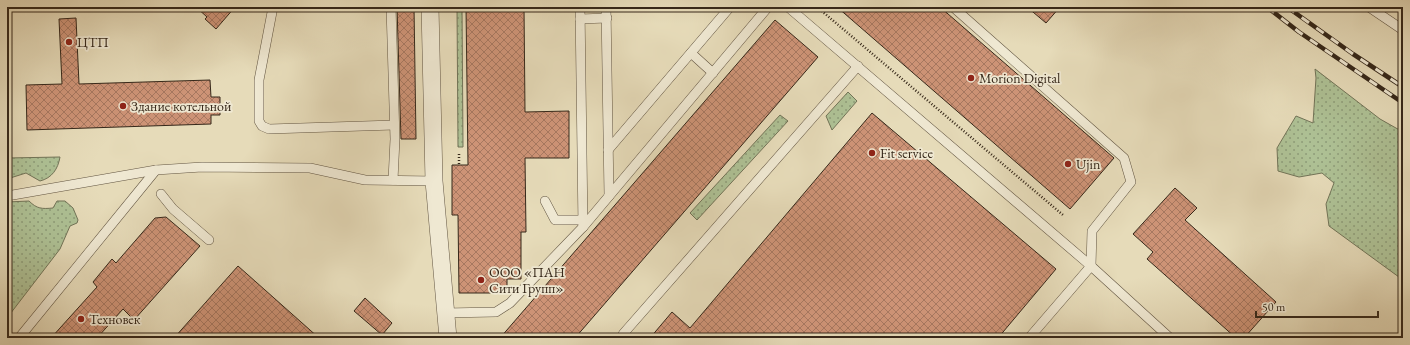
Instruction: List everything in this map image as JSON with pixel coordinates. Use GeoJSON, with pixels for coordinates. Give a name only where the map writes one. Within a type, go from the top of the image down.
{"type":"FeatureCollection","features":[{"type":"Feature","properties":{"kind":"street"},"geometry":{"type":"LineString","coordinates":[[430,7],[434,181],[448,338]]}},
{"type":"Feature","properties":{"kind":"lane"},"geometry":{"type":"LineString","coordinates":[[273,7],[260,80],[259,121],[262,126],[269,129],[394,125]]}},
{"type":"Feature","properties":{"kind":"lane"},"geometry":{"type":"LineString","coordinates":[[391,7],[394,125],[392,180]]}},
{"type":"Feature","properties":{"kind":"lane"},"geometry":{"type":"LineString","coordinates":[[580,7],[583,223]]}},
{"type":"Feature","properties":{"kind":"lane"},"geometry":{"type":"LineString","coordinates":[[606,7],[609,196]]}},
{"type":"Feature","properties":{"kind":"lane"},"geometry":{"type":"LineString","coordinates":[[608,150],[730,7]]}},
{"type":"Feature","properties":{"kind":"lane"},"geometry":{"type":"LineString","coordinates":[[445,313],[496,312],[505,308],[609,196],[768,7]]}},
{"type":"Feature","properties":{"kind":"lane"},"geometry":{"type":"LineString","coordinates":[[788,7],[1091,266],[1170,338]]}},
{"type":"Feature","properties":{"kind":"lane"},"geometry":{"type":"LineString","coordinates":[[953,7],[1124,158],[1131,182],[1092,231],[1091,266],[1029,338]]}},
{"type":"Feature","properties":{"kind":"lane"},"geometry":{"type":"LineString","coordinates":[[1369,7],[1403,30]]}},
{"type":"Feature","properties":{"kind":"lane"},"geometry":{"type":"LineString","coordinates":[[580,19],[607,18]]}},
{"type":"Feature","properties":{"kind":"lane"},"geometry":{"type":"LineString","coordinates":[[691,53],[713,73]]}},
{"type":"Feature","properties":{"kind":"lane"},"geometry":{"type":"LineString","coordinates":[[628,338],[623,334],[858,66]]}},
{"type":"Feature","properties":{"kind":"lane"},"geometry":{"type":"LineString","coordinates":[[7,196],[156,170],[202,167],[310,168],[360,179],[434,181]]}},
{"type":"Feature","properties":{"kind":"lane"},"geometry":{"type":"LineString","coordinates":[[19,338],[156,170]]}},
{"type":"Feature","properties":{"kind":"lane"},"geometry":{"type":"LineString","coordinates":[[161,194],[173,208],[209,240]]}},
{"type":"Feature","properties":{"kind":"lane"},"geometry":{"type":"LineString","coordinates":[[545,201],[555,220],[583,223]]}},
{"type":"Feature","properties":{"kind":"path"},"geometry":{"type":"LineString","coordinates":[[818,7],[1063,215]]}},
{"type":"Feature","properties":{"kind":"path"},"geometry":{"type":"LineString","coordinates":[[459,154],[460,165]]}},
{"type":"Feature","properties":{"kind":"green space"},"geometry":{"type":"Polygon","coordinates":[[[457,7],[462,7],[463,147],[458,147],[457,7]]]}},
{"type":"Feature","properties":{"kind":"green space"},"geometry":{"type":"Polygon","coordinates":[[[1315,69],[1380,119],[1403,132],[1403,280],[1329,226],[1326,204],[1334,183],[1322,173],[1299,177],[1278,171],[1277,148],[1296,116],[1313,123],[1316,78],[1315,69]]]}},
{"type":"Feature","properties":{"kind":"green space"},"geometry":{"type":"Polygon","coordinates":[[[848,92],[857,101],[832,130],[826,116],[848,92]]]}},
{"type":"Feature","properties":{"kind":"green space"},"geometry":{"type":"Polygon","coordinates":[[[780,115],[788,121],[697,220],[690,213],[780,115]]]}},
{"type":"Feature","properties":{"kind":"green space"},"geometry":{"type":"Polygon","coordinates":[[[60,157],[54,172],[44,180],[40,181],[26,173],[7,179],[7,158],[60,157]]]}},
{"type":"Feature","properties":{"kind":"green space"},"geometry":{"type":"Polygon","coordinates":[[[29,201],[40,208],[53,208],[57,201],[65,201],[73,208],[78,220],[77,223],[70,226],[60,249],[7,318],[10,292],[7,290],[7,202],[29,201]]]}},
{"type":"Feature","properties":{"kind":"building"},"geometry":{"type":"Polygon","coordinates":[[[196,7],[235,7],[216,29],[205,19],[207,17],[196,7]]]}},
{"type":"Feature","properties":{"kind":"building"},"geometry":{"type":"Polygon","coordinates":[[[397,7],[414,7],[416,139],[401,139],[397,7]]]}},
{"type":"Feature","properties":{"kind":"building"},"geometry":{"type":"Polygon","coordinates":[[[466,7],[524,7],[525,112],[569,111],[569,158],[525,158],[526,232],[521,232],[521,279],[507,279],[507,293],[459,293],[458,215],[452,215],[452,165],[468,165],[466,7]]]}},
{"type":"Feature","properties":{"kind":"building","name":"Morion Digital"},"geometry":{"type":"Polygon","coordinates":[[[837,7],[940,7],[1114,158],[1070,209],[837,7]]]}},
{"type":"Feature","properties":{"kind":"building"},"geometry":{"type":"Polygon","coordinates":[[[1027,7],[1060,7],[1046,23],[1027,7]]]}},
{"type":"Feature","properties":{"kind":"building","name":"Здание котельной"},"geometry":{"type":"Polygon","coordinates":[[[76,18],[79,84],[210,80],[211,97],[220,97],[220,115],[211,115],[211,124],[27,130],[26,85],[62,84],[59,19],[76,18]]]}},
{"type":"Feature","properties":{"kind":"building"},"geometry":{"type":"Polygon","coordinates":[[[775,20],[818,57],[575,338],[500,338],[775,20]]]}},
{"type":"Feature","properties":{"kind":"building"},"geometry":{"type":"Polygon","coordinates":[[[872,113],[1056,269],[998,338],[650,338],[672,312],[690,328],[872,113]]]}},
{"type":"Feature","properties":{"kind":"building"},"geometry":{"type":"Polygon","coordinates":[[[1175,188],[1197,208],[1185,220],[1276,302],[1244,338],[1236,338],[1147,259],[1153,252],[1133,234],[1175,188]]]}},
{"type":"Feature","properties":{"kind":"building"},"geometry":{"type":"Polygon","coordinates":[[[166,217],[200,246],[134,320],[123,309],[97,338],[51,338],[97,287],[93,282],[112,259],[116,263],[155,218],[166,217]]]}},
{"type":"Feature","properties":{"kind":"building"},"geometry":{"type":"Polygon","coordinates":[[[238,266],[319,338],[174,338],[238,266]]]}},
{"type":"Feature","properties":{"kind":"building"},"geometry":{"type":"Polygon","coordinates":[[[365,298],[392,323],[382,335],[354,311],[365,298]]]}},
{"type":"Feature","properties":{"kind":"railway"},"geometry":{"type":"LineString","coordinates":[[1267,7],[1299,32],[1403,103]]}},
{"type":"Feature","properties":{"kind":"railway"},"geometry":{"type":"LineString","coordinates":[[1287,7],[1353,54],[1403,87]]}},
{"type":"Feature","properties":{"kind":"place","name":"ЦТП"},"geometry":{"type":"Point","coordinates":[69,42]}},
{"type":"Feature","properties":{"kind":"place","name":"Morion Digital"},"geometry":{"type":"Point","coordinates":[971,78]}},
{"type":"Feature","properties":{"kind":"place","name":"Здание котельной"},"geometry":{"type":"Point","coordinates":[123,106]}},
{"type":"Feature","properties":{"kind":"place","name":"Fit service"},"geometry":{"type":"Point","coordinates":[872,153]}},
{"type":"Feature","properties":{"kind":"place","name":"Ujin"},"geometry":{"type":"Point","coordinates":[1068,164]}},
{"type":"Feature","properties":{"kind":"place","name":"ООО «ПАН Сити Групп»"},"geometry":{"type":"Point","coordinates":[481,280]}},
{"type":"Feature","properties":{"kind":"place","name":"Техновек"},"geometry":{"type":"Point","coordinates":[81,319]}}]}
